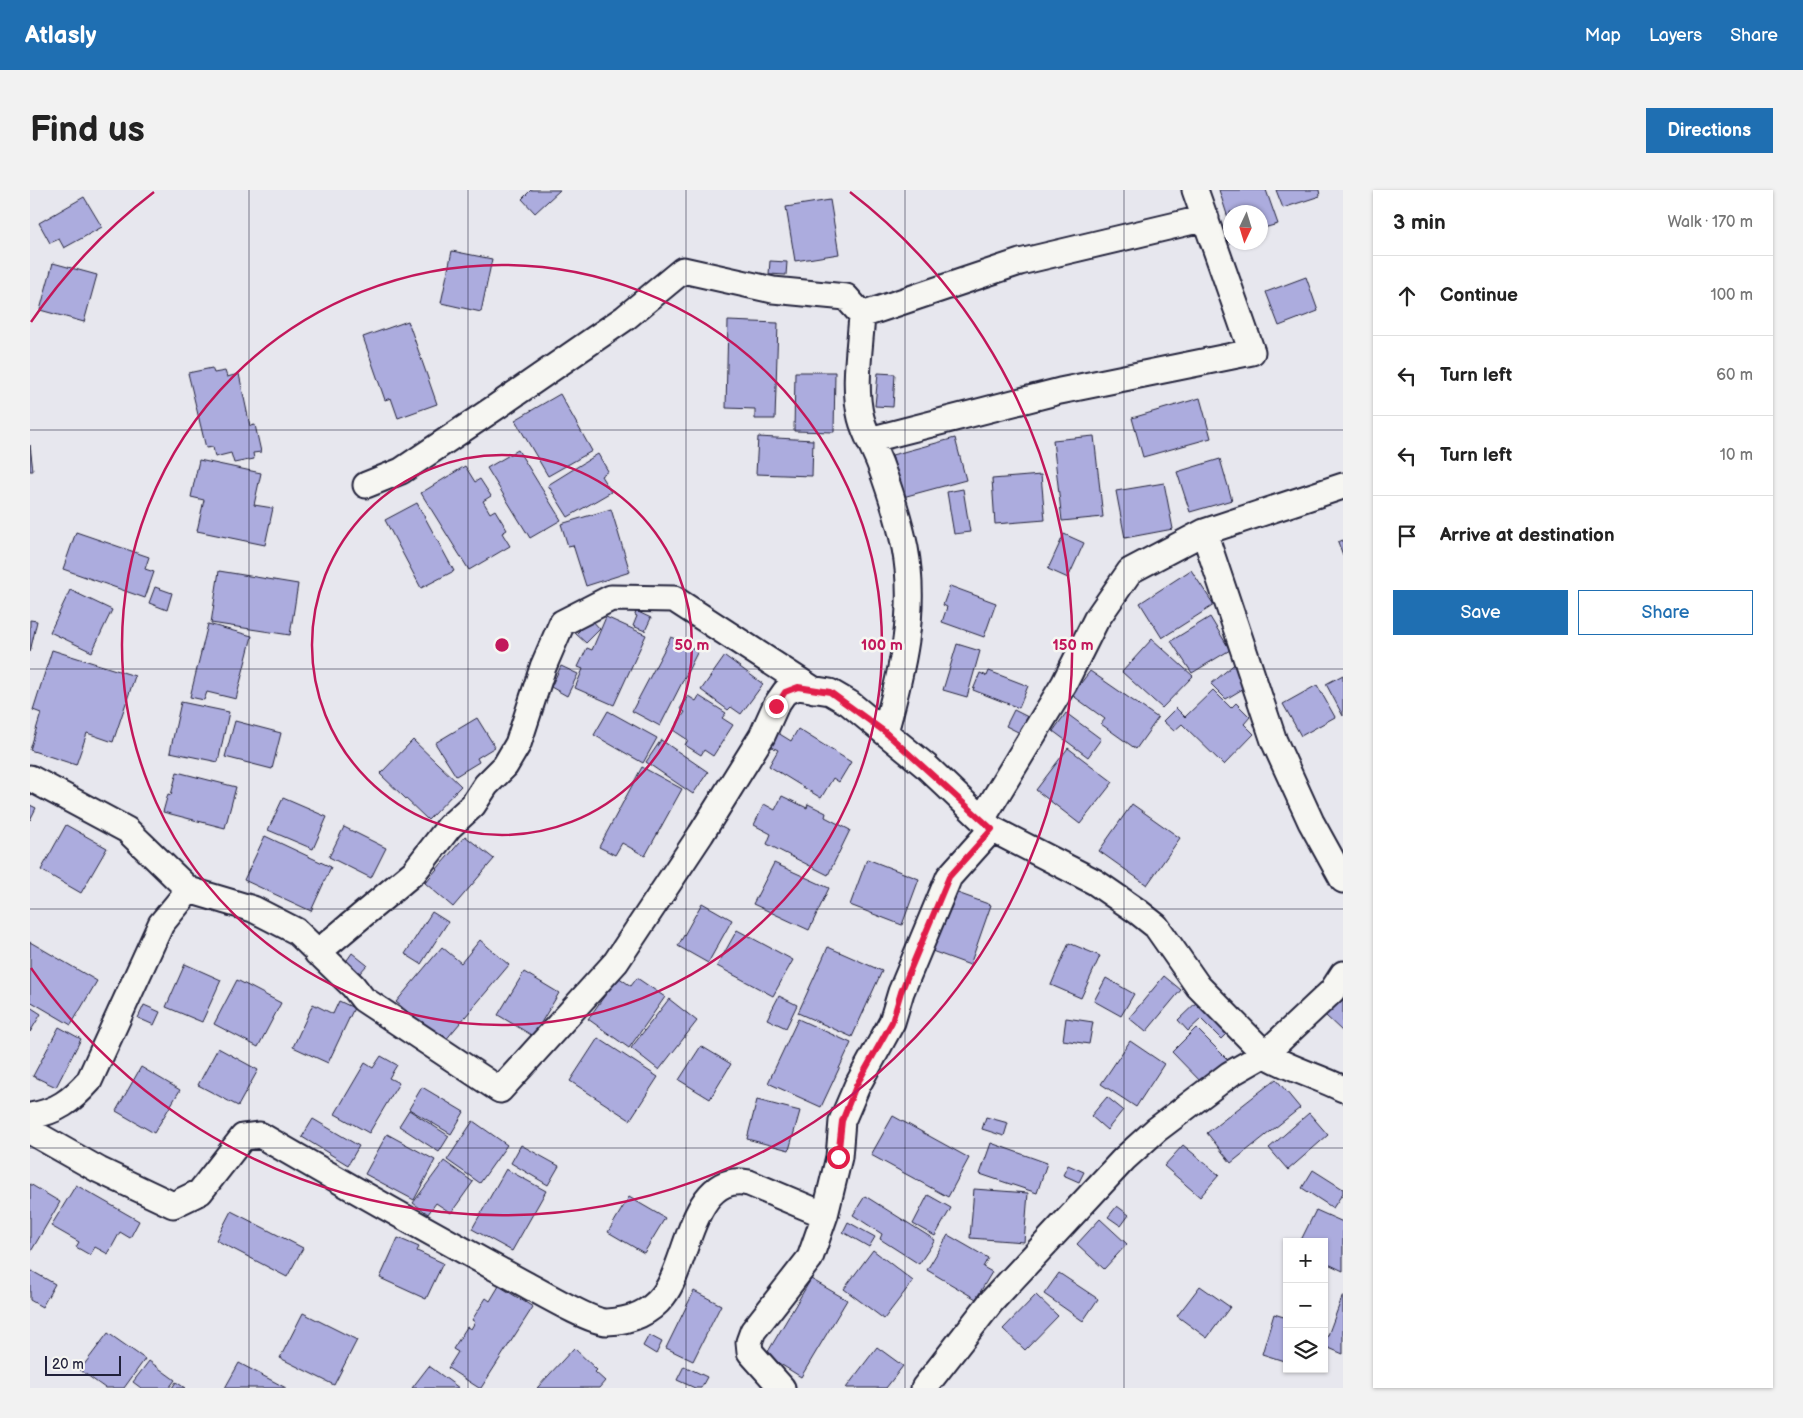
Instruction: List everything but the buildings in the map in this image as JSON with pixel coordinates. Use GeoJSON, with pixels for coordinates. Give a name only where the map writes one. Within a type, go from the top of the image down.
{"type":"FeatureCollection","features":[{"type":"Feature","properties":{"kind":"street"},"geometry":{"type":"LineString","coordinates":[[869,440],[1060,390],[1252,352],[1206,218],[1194,190]]}},
{"type":"Feature","properties":{"kind":"street"},"geometry":{"type":"LineString","coordinates":[[862,315],[1020,262],[1206,218]]}},
{"type":"Feature","properties":{"kind":"street"},"geometry":{"type":"LineString","coordinates":[[366,485],[402,471],[504,402],[625,318],[682,270],[773,290],[846,297],[862,315],[858,383],[861,417],[896,514],[905,549],[910,591],[909,631],[903,666],[885,732]]}},
{"type":"Feature","properties":{"kind":"street"},"geometry":{"type":"LineString","coordinates":[[782,1388],[750,1352],[749,1342],[753,1330],[761,1318],[778,1301],[810,1258],[825,1215],[838,1157],[842,1121],[856,1086],[892,1022],[901,992],[949,877],[987,824],[1096,620],[1130,571],[1204,532],[1343,486]]}},
{"type":"Feature","properties":{"kind":"street"},"geometry":{"type":"LineString","coordinates":[[1204,532],[1274,741],[1311,822],[1343,880]]}},
{"type":"Feature","properties":{"kind":"street"},"geometry":{"type":"LineString","coordinates":[[317,953],[414,872],[450,827],[473,805],[486,785],[505,766],[518,744],[543,667],[562,623],[611,598],[674,599],[814,690]]}},
{"type":"Feature","properties":{"kind":"street"},"geometry":{"type":"LineString","coordinates":[[30,778],[127,830],[189,890],[252,909],[296,931],[353,986],[363,999],[378,1011],[500,1090],[616,962],[701,834],[762,736],[785,692],[798,687],[830,692],[885,732],[987,824],[1095,882],[1156,926],[1198,986],[1266,1054],[1278,1063],[1295,1067],[1343,1089]]}},
{"type":"Feature","properties":{"kind":"street"},"geometry":{"type":"LineString","coordinates":[[30,1116],[54,1109],[72,1100],[89,1081],[161,924],[189,890]]}},
{"type":"Feature","properties":{"kind":"street"},"geometry":{"type":"LineString","coordinates":[[924,1388],[991,1302],[1124,1159],[1156,1130],[1230,1074],[1266,1054],[1332,991],[1343,974]]}},
{"type":"Feature","properties":{"kind":"street"},"geometry":{"type":"LineString","coordinates":[[30,1131],[99,1170],[173,1205],[200,1192],[243,1137],[260,1136],[380,1205],[556,1301],[605,1323],[638,1317],[663,1297],[676,1276],[696,1219],[708,1196],[722,1185],[738,1180],[749,1183],[825,1215]]}},
{"type":"Feature","properties":{"kind":"route"},"geometry":{"type":"LineString","coordinates":[[776,706],[785,692],[798,687],[830,692],[849,703],[885,732],[927,768],[992,829],[949,877],[901,992],[892,1022],[856,1086],[842,1121],[838,1157]]}}]}
